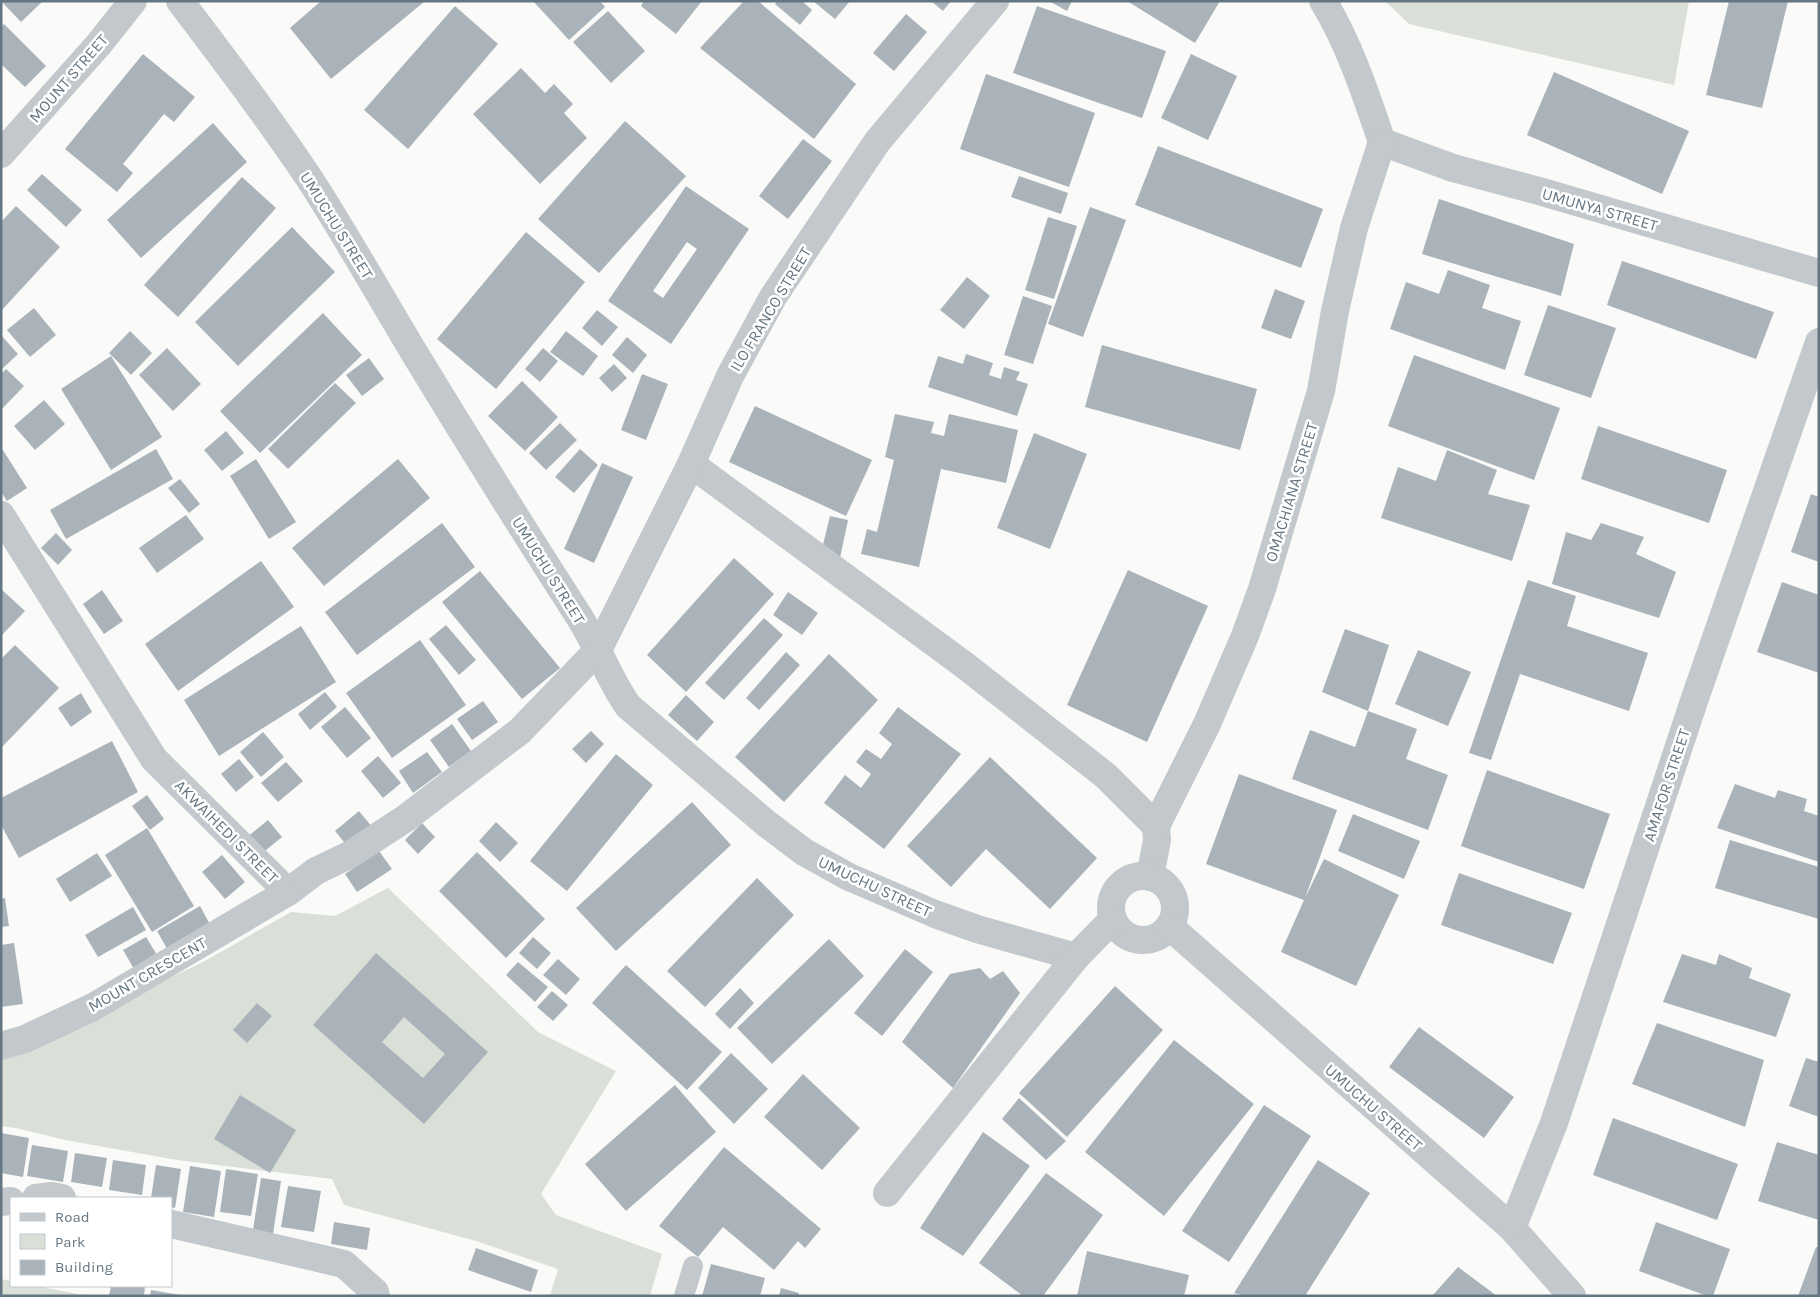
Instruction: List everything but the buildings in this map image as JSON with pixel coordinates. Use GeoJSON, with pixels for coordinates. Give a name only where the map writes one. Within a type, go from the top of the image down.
{"type":"FeatureCollection","features":[{"type":"Feature","properties":{"kind":"street","name":"MOUNT STREET"},"geometry":{"type":"LineString","coordinates":[[1,154],[98,44],[133,1]]}},
{"type":"Feature","properties":{"kind":"street","name":"UMUCHU STREET"},"geometry":{"type":"LineString","coordinates":[[180,1],[309,178],[442,399],[581,620],[617,690],[628,706],[767,824],[804,852],[849,877],[935,914],[977,929],[1076,957]]}},
{"type":"Feature","properties":{"kind":"street","name":"ILO FRANCO STREET"},"geometry":{"type":"LineString","coordinates":[[598,650],[691,464],[730,376],[773,297],[877,142],[995,1]]}},
{"type":"Feature","properties":{"kind":"street"},"geometry":{"type":"LineString","coordinates":[[1323,1],[1334,19],[1382,142]]}},
{"type":"Feature","properties":{"kind":"street","name":"UMUNYA STREET"},"geometry":{"type":"LineString","coordinates":[[1382,142],[1453,168],[1819,273]]}},
{"type":"Feature","properties":{"kind":"street","name":"OMACHIANA STREET"},"geometry":{"type":"LineString","coordinates":[[1156,826],[1207,724],[1245,636],[1262,589],[1321,391],[1335,311],[1354,228],[1382,142]]}},
{"type":"Feature","properties":{"kind":"street","name":"AMAFOR STREET"},"geometry":{"type":"LineString","coordinates":[[1512,1228],[1554,1124],[1695,698],[1819,342]]}},
{"type":"Feature","properties":{"kind":"street"},"geometry":{"type":"LineString","coordinates":[[691,464],[963,664],[1106,776],[1156,826],[1157,840],[1150,877]]}},
{"type":"Feature","properties":{"kind":"street","name":"AKWAIHEDI STREET"},"geometry":{"type":"LineString","coordinates":[[1,515],[154,759],[288,892],[316,871],[351,854],[406,818],[520,732],[598,650]]}},
{"type":"Feature","properties":{"kind":"street"},"geometry":{"type":"LineString","coordinates":[[1137,876],[1150,877],[1165,885],[1172,896],[1174,914],[1169,926],[1155,938],[1142,940],[1124,934],[1120,930],[1113,919],[1112,901],[1121,885],[1137,876]]}},
{"type":"Feature","properties":{"kind":"street","name":"MOUNT CRESCENT"},"geometry":{"type":"LineString","coordinates":[[1,1046],[25,1039],[93,1007],[288,892]]}},
{"type":"Feature","properties":{"kind":"street"},"geometry":{"type":"LineString","coordinates":[[888,1193],[1076,957],[1113,919]]}},
{"type":"Feature","properties":{"kind":"street","name":"UMUCHU STREET"},"geometry":{"type":"LineString","coordinates":[[1169,926],[1512,1228],[1572,1296]]}},
{"type":"Feature","properties":{"kind":"street"},"geometry":{"type":"LineString","coordinates":[[44,1197],[57,1197]]}},
{"type":"Feature","properties":{"kind":"street"},"geometry":{"type":"LineString","coordinates":[[172,1224],[344,1264],[375,1292],[376,1296]]}},
{"type":"Feature","properties":{"kind":"lane"},"geometry":{"type":"LineString","coordinates":[[684,1296],[693,1266]]}},
{"type":"Feature","properties":{"kind":"green space"},"geometry":{"type":"Polygon","coordinates":[[[1385,1],[1689,1],[1674,85],[1409,24],[1385,1]]]}},
{"type":"Feature","properties":{"kind":"green space"},"geometry":{"type":"Polygon","coordinates":[[[388,888],[538,1032],[616,1071],[541,1194],[556,1215],[662,1254],[650,1296],[550,1296],[558,1269],[476,1241],[344,1205],[332,1179],[177,1160],[65,1140],[1,1126],[1,1048],[114,1005],[203,962],[291,912],[335,916],[388,888]]]}},
{"type":"Feature","properties":{"kind":"green space"},"geometry":{"type":"Polygon","coordinates":[[[1,1279],[10,1281],[10,1287],[42,1287],[83,1295],[1,1296],[1,1279]]]}}]}
